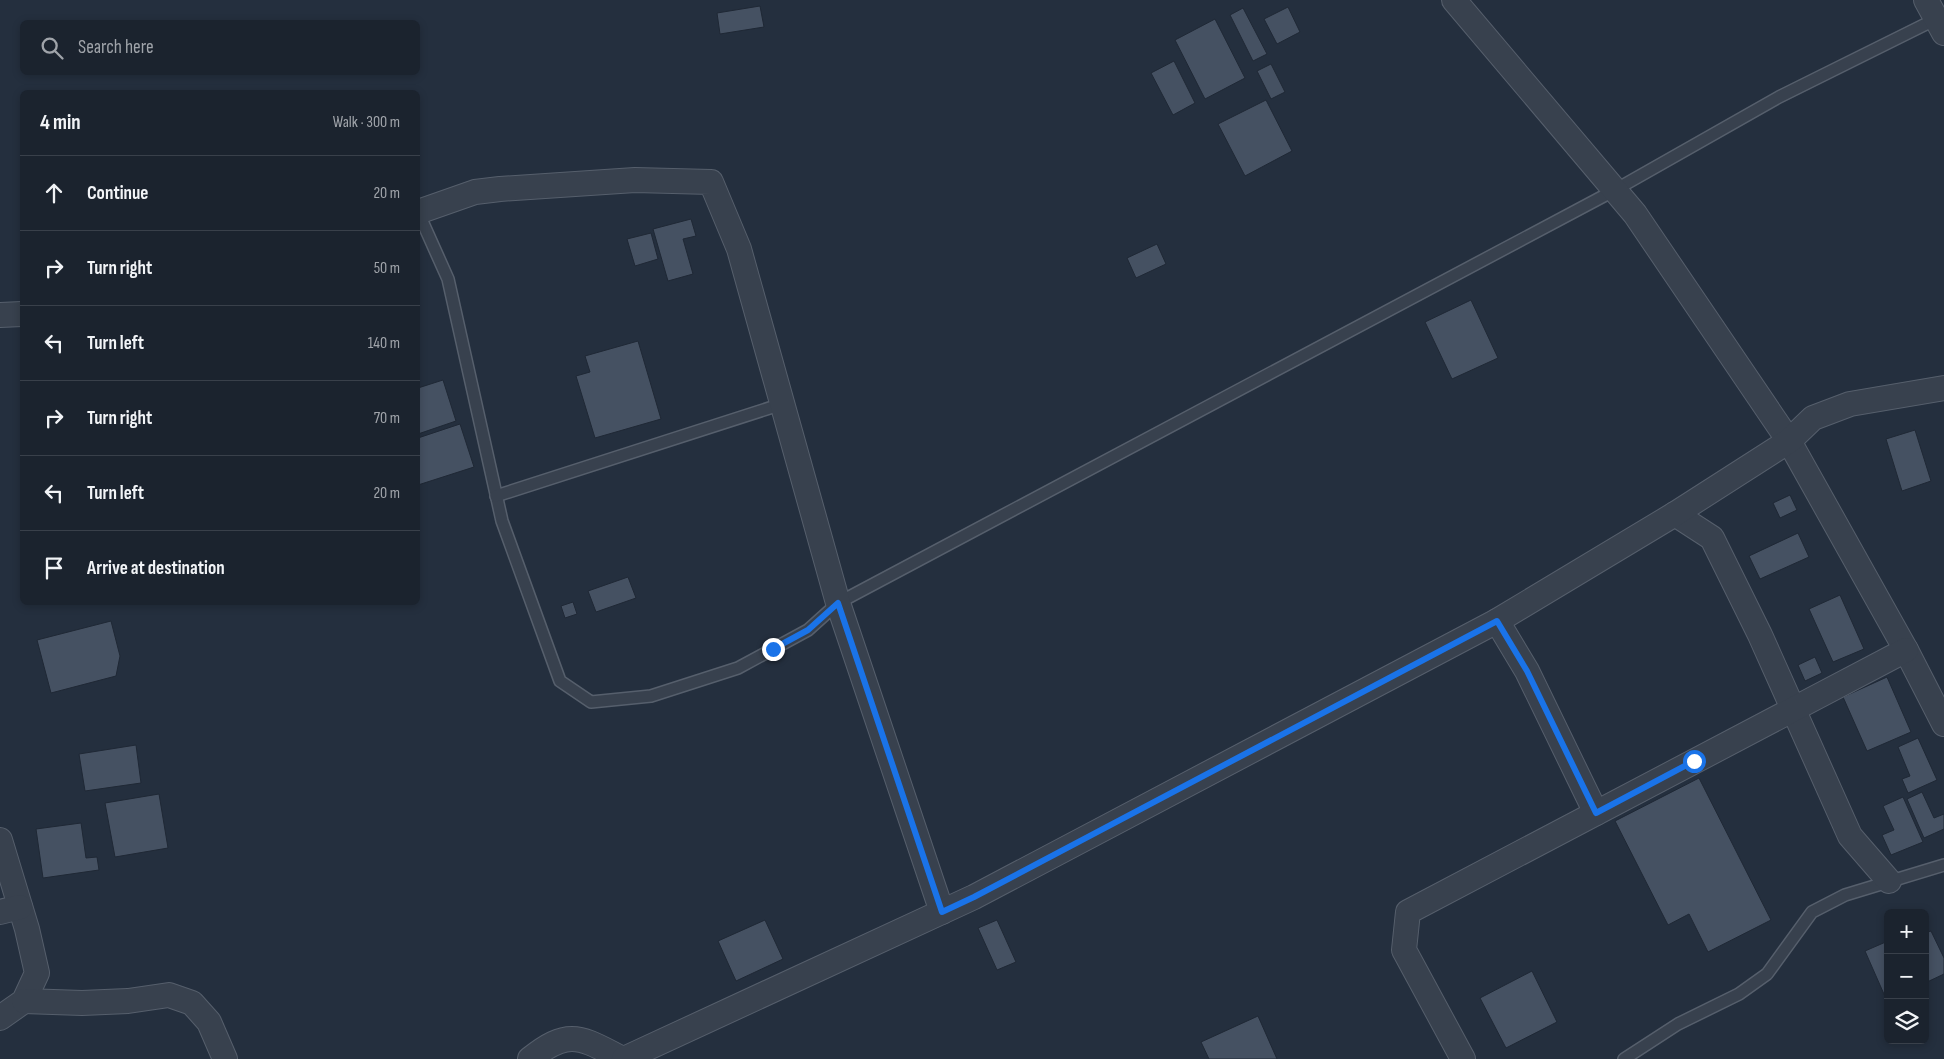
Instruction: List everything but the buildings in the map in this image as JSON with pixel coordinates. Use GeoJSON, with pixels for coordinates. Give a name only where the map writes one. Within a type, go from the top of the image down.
{"type":"FeatureCollection","features":[{"type":"Feature","properties":{"kind":"street"},"geometry":{"type":"LineString","coordinates":[[1454,0],[1635,214],[1790,441],[1906,650],[1944,724]]}},
{"type":"Feature","properties":{"kind":"street"},"geometry":{"type":"LineString","coordinates":[[420,211],[475,192],[500,188],[635,180],[711,182],[739,249],[838,603],[942,912]]}},
{"type":"Feature","properties":{"kind":"street"},"geometry":{"type":"LineString","coordinates":[[0,315],[20,314]]}},
{"type":"Feature","properties":{"kind":"street"},"geometry":{"type":"LineString","coordinates":[[530,1059],[544,1048],[562,1039],[586,1040],[623,1059],[942,912],[1497,621],[1675,514],[1790,441],[1814,418],[1850,404],[1944,388]]}},
{"type":"Feature","properties":{"kind":"street"},"geometry":{"type":"LineString","coordinates":[[1675,514],[1712,538],[1760,635],[1850,836],[1889,881]]}},
{"type":"Feature","properties":{"kind":"street"},"geometry":{"type":"LineString","coordinates":[[1497,621],[1527,671],[1596,813]]}},
{"type":"Feature","properties":{"kind":"street"},"geometry":{"type":"LineString","coordinates":[[1463,1059],[1404,950],[1408,912],[1906,650]]}},
{"type":"Feature","properties":{"kind":"street"},"geometry":{"type":"LineString","coordinates":[[0,840],[10,909],[38,973],[24,1001],[0,1018]]}},
{"type":"Feature","properties":{"kind":"street"},"geometry":{"type":"LineString","coordinates":[[24,1001],[82,1004],[128,1001],[169,995],[192,1003],[209,1022],[225,1059]]}},
{"type":"Feature","properties":{"kind":"lane"},"geometry":{"type":"LineString","coordinates":[[420,216],[448,279],[502,521],[560,681],[591,702],[651,696],[738,668],[808,630],[838,603],[1615,190],[1779,97],[1936,17]]}},
{"type":"Feature","properties":{"kind":"lane"},"geometry":{"type":"LineString","coordinates":[[496,496],[782,404]]}},
{"type":"Feature","properties":{"kind":"lane"},"geometry":{"type":"LineString","coordinates":[[1624,1059],[1678,1024],[1740,994],[1767,974],[1812,912],[1845,895],[1944,865]]}},
{"type":"Feature","properties":{"kind":"route"},"geometry":{"type":"LineString","coordinates":[[773,649],[808,630],[838,603],[942,912],[974,897],[1497,621],[1527,671],[1596,813],[1694,761]]}}]}
